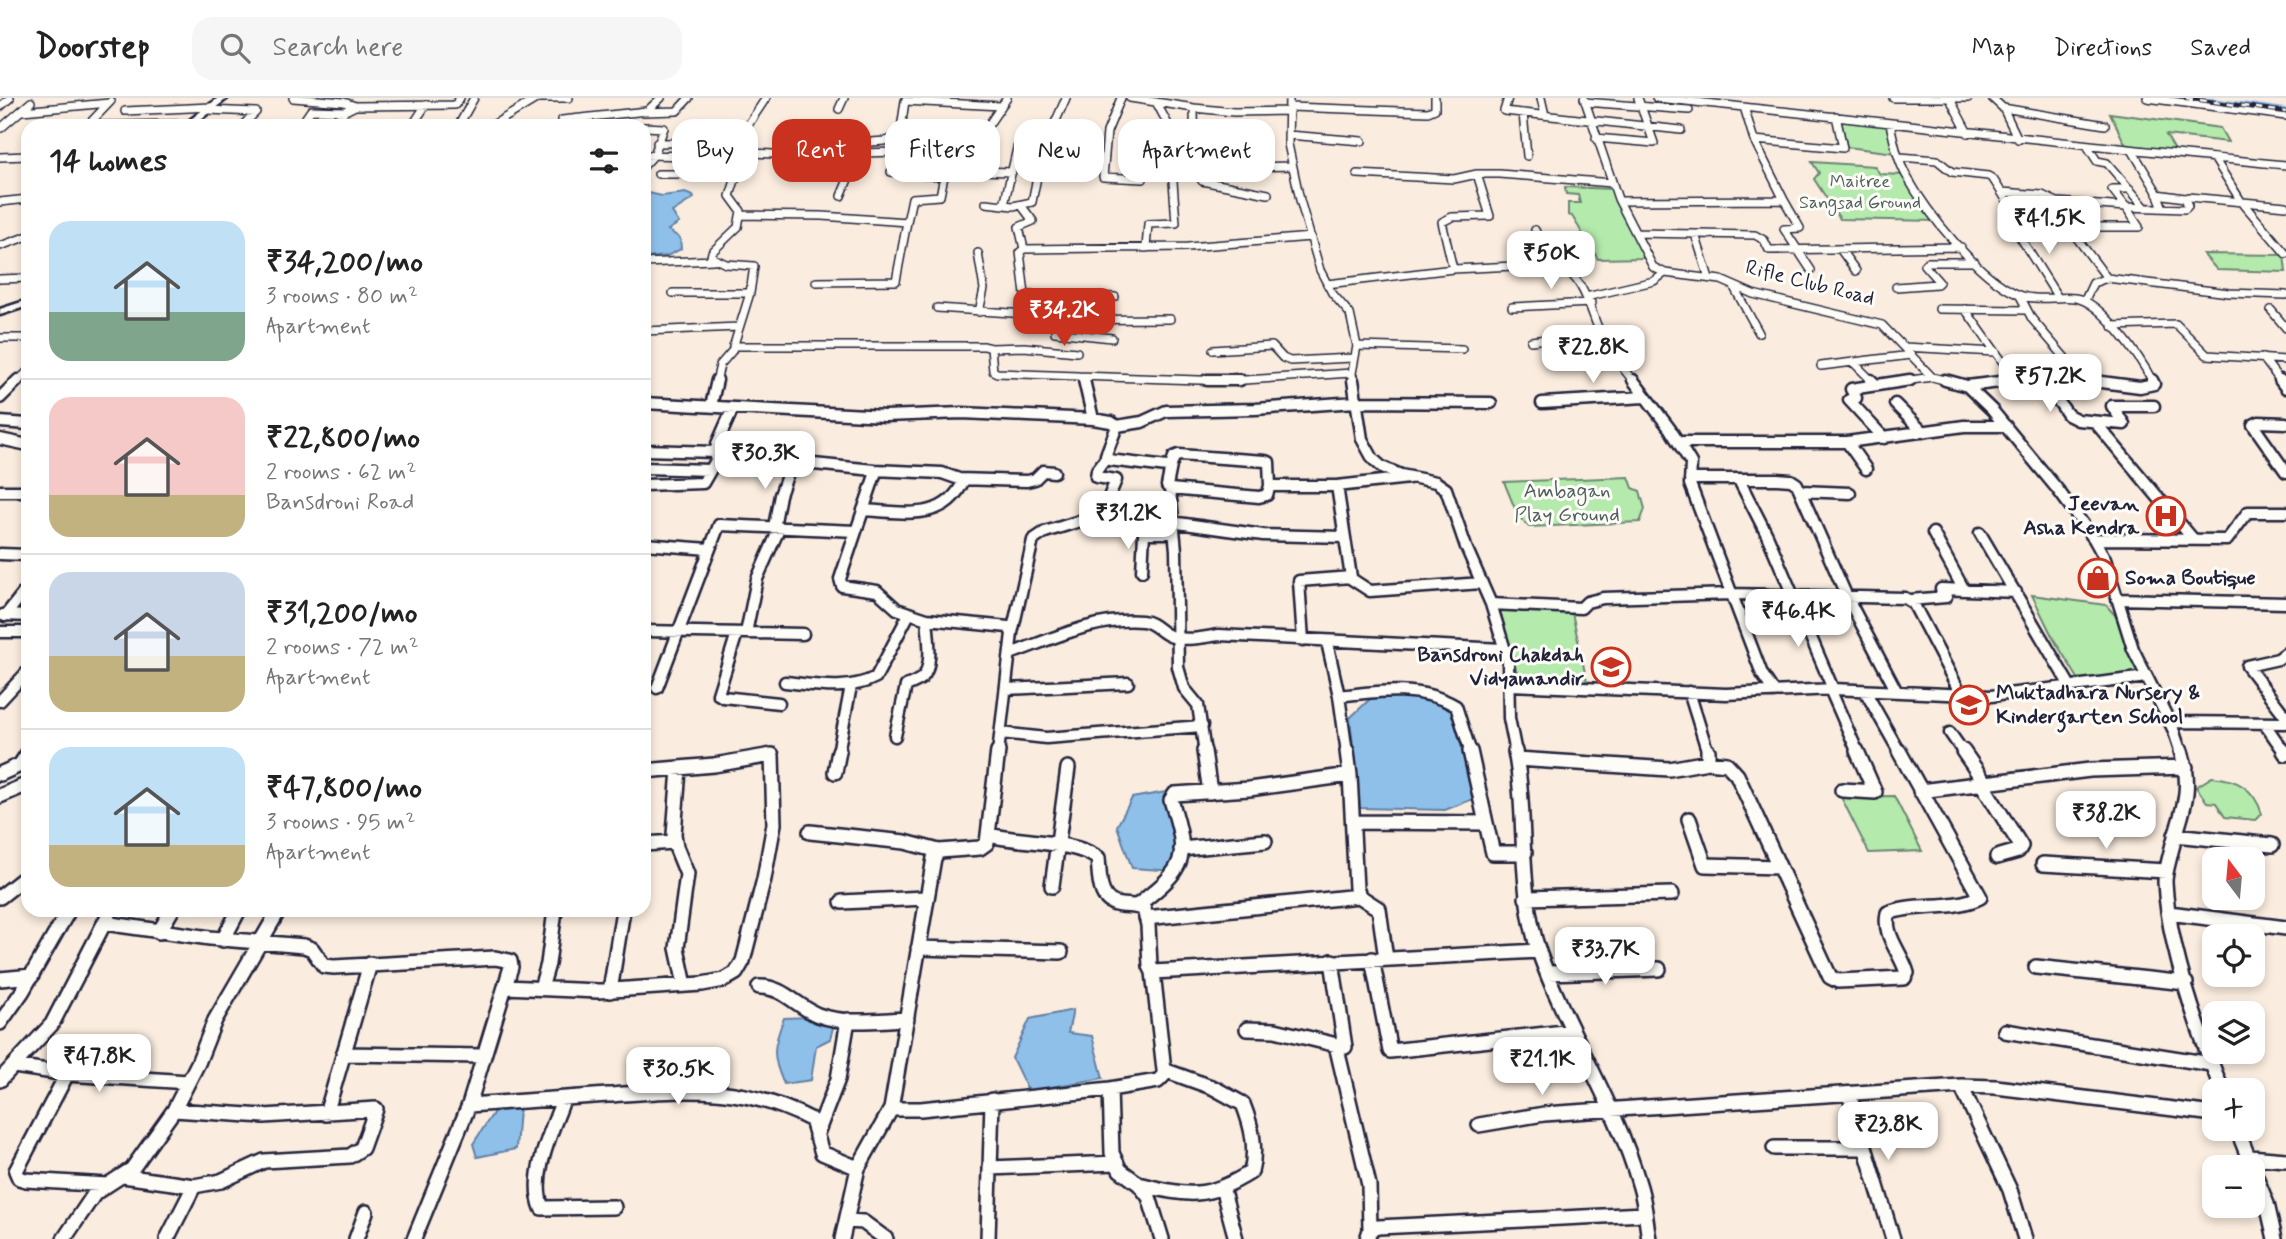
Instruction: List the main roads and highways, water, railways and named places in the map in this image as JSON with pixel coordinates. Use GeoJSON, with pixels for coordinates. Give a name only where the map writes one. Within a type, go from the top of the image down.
{"type":"FeatureCollection","features":[{"type":"Feature","properties":{"kind":"water"},"geometry":{"type":"Polygon","coordinates":[[[685,193],[694,198],[672,212],[679,223],[668,230],[680,238],[681,249],[667,256],[651,257],[651,194],[662,196],[685,193]]]}},
{"type":"Feature","properties":{"kind":"water"},"geometry":{"type":"Polygon","coordinates":[[[1420,693],[1449,702],[1476,798],[1445,810],[1360,808],[1350,718],[1371,698],[1420,693]]]}},
{"type":"Feature","properties":{"kind":"water"},"geometry":{"type":"Polygon","coordinates":[[[1172,791],[1184,841],[1176,871],[1132,868],[1117,826],[1132,798],[1172,791]]]}},
{"type":"Feature","properties":{"kind":"water"},"geometry":{"type":"Polygon","coordinates":[[[1073,1010],[1068,1033],[1092,1036],[1103,1078],[1028,1091],[1012,1058],[1030,1019],[1073,1010]]]}},
{"type":"Feature","properties":{"kind":"water"},"geometry":{"type":"Polygon","coordinates":[[[836,1016],[830,1039],[816,1046],[811,1080],[784,1084],[775,1051],[784,1018],[836,1016]]]}},
{"type":"Feature","properties":{"kind":"water"},"geometry":{"type":"Polygon","coordinates":[[[499,1104],[519,1108],[516,1149],[477,1157],[473,1144],[499,1104]]]}},
{"type":"Feature","properties":{"kind":"waterway"},"geometry":{"type":"LineString","coordinates":[[2185,98],[2286,112]]}},
{"type":"Feature","properties":{"kind":"railway"},"geometry":{"type":"LineString","coordinates":[[2186,98],[2286,112]]}},
{"type":"Feature","properties":{"kind":"place","name":"Jeevan Asha Kendra"},"geometry":{"type":"Point","coordinates":[2166,516]}},
{"type":"Feature","properties":{"kind":"place","name":"Soma Boutique"},"geometry":{"type":"Point","coordinates":[2098,578]}},
{"type":"Feature","properties":{"kind":"place","name":"Bansdroni Chakdah Vidyamandir"},"geometry":{"type":"Point","coordinates":[1611,667]}},
{"type":"Feature","properties":{"kind":"place","name":"Muktadhara Nursery & Kindergarten School"},"geometry":{"type":"Point","coordinates":[1969,705]}},
{"type":"Feature","properties":{"kind":"park label","name":"Maitree Sangsad Ground"},"geometry":{"type":"Point","coordinates":[1860,192]}},
{"type":"Feature","properties":{"kind":"park label","name":"Ambagan Play Ground"},"geometry":{"type":"Point","coordinates":[1567,503]}}]}
